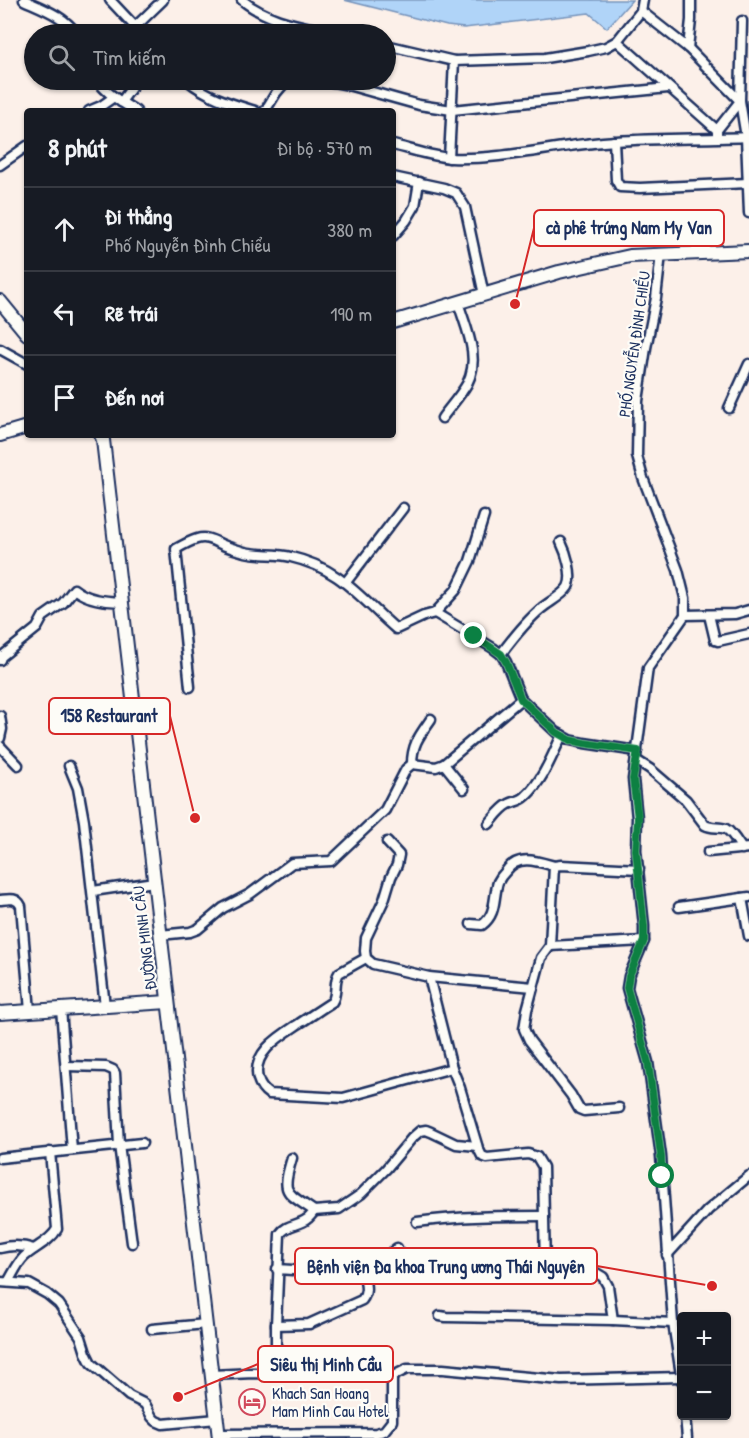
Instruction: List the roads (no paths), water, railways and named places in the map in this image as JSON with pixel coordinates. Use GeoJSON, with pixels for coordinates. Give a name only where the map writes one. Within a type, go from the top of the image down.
{"type":"FeatureCollection","features":[{"type":"Feature","properties":{"kind":"street"},"geometry":{"type":"LineString","coordinates":[[24,0],[56,15],[69,24]]}},
{"type":"Feature","properties":{"kind":"street"},"geometry":{"type":"LineString","coordinates":[[110,0],[132,24]]}},
{"type":"Feature","properties":{"kind":"street"},"geometry":{"type":"LineString","coordinates":[[138,24],[163,0]]}},
{"type":"Feature","properties":{"kind":"street"},"geometry":{"type":"LineString","coordinates":[[242,0],[272,19],[294,24]]}},
{"type":"Feature","properties":{"kind":"street"},"geometry":{"type":"LineString","coordinates":[[396,48],[454,62],[545,58],[588,51],[606,47],[617,41],[641,11],[643,0]]}},
{"type":"Feature","properties":{"kind":"street"},"geometry":{"type":"LineString","coordinates":[[688,48],[691,21],[690,0]]}},
{"type":"Feature","properties":{"kind":"street"},"geometry":{"type":"LineString","coordinates":[[641,11],[688,48],[740,101]]}},
{"type":"Feature","properties":{"kind":"street"},"geometry":{"type":"LineString","coordinates":[[742,21],[740,101],[747,137],[749,213]]}},
{"type":"Feature","properties":{"kind":"street"},"geometry":{"type":"LineString","coordinates":[[617,41],[717,135]]}},
{"type":"Feature","properties":{"kind":"street"},"geometry":{"type":"LineString","coordinates":[[449,158],[454,62]]}},
{"type":"Feature","properties":{"kind":"street"},"geometry":{"type":"LineString","coordinates":[[366,90],[419,105],[452,110],[668,88]]}},
{"type":"Feature","properties":{"kind":"street"},"geometry":{"type":"LineString","coordinates":[[104,90],[131,108]]}},
{"type":"Feature","properties":{"kind":"street"},"geometry":{"type":"LineString","coordinates":[[96,108],[117,99],[126,90]]}},
{"type":"Feature","properties":{"kind":"street"},"geometry":{"type":"LineString","coordinates":[[202,90],[217,99],[246,108]]}},
{"type":"Feature","properties":{"kind":"street"},"geometry":{"type":"LineString","coordinates":[[267,108],[278,90]]}},
{"type":"Feature","properties":{"kind":"street"},"geometry":{"type":"LineString","coordinates":[[717,135],[740,101]]}},
{"type":"Feature","properties":{"kind":"street"},"geometry":{"type":"LineString","coordinates":[[396,146],[449,158],[486,157],[614,141],[717,135],[747,137]]}},
{"type":"Feature","properties":{"kind":"street"},"geometry":{"type":"LineString","coordinates":[[614,141],[616,180],[620,187],[748,183]]}},
{"type":"Feature","properties":{"kind":"street"},"geometry":{"type":"LineString","coordinates":[[0,165],[24,149]]}},
{"type":"Feature","properties":{"kind":"street"},"geometry":{"type":"LineString","coordinates":[[396,178],[444,188],[456,193],[465,207],[484,295]]}},
{"type":"Feature","properties":{"kind":"street"},"geometry":{"type":"LineString","coordinates":[[396,233],[414,206],[419,182]]}},
{"type":"Feature","properties":{"kind":"street"},"geometry":{"type":"LineString","coordinates":[[396,320],[559,272],[619,258],[639,255],[749,251]]}},
{"type":"Feature","properties":{"kind":"street","name":"PHỐ NGUYỄN ĐÌNH CHIỂU"},"geometry":{"type":"LineString","coordinates":[[661,254],[656,298],[638,401],[637,456],[678,570],[685,598],[685,615]]}},
{"type":"Feature","properties":{"kind":"street"},"geometry":{"type":"LineString","coordinates":[[0,301],[24,330]]}},
{"type":"Feature","properties":{"kind":"street"},"geometry":{"type":"LineString","coordinates":[[442,418],[466,386],[473,362],[472,348],[458,302]]}},
{"type":"Feature","properties":{"kind":"street"},"geometry":{"type":"LineString","coordinates":[[0,349],[24,362]]}},
{"type":"Feature","properties":{"kind":"street"},"geometry":{"type":"LineString","coordinates":[[729,408],[749,364]]}},
{"type":"Feature","properties":{"kind":"street"},"geometry":{"type":"LineString","coordinates":[[0,435],[24,428]]}},
{"type":"Feature","properties":{"kind":"street","name":"ĐƯỜNG MINH CẦU"},"geometry":{"type":"LineString","coordinates":[[102,438],[219,1436]]}},
{"type":"Feature","properties":{"kind":"street"},"geometry":{"type":"LineString","coordinates":[[346,582],[403,508]]}},
{"type":"Feature","properties":{"kind":"street"},"geometry":{"type":"LineString","coordinates":[[190,687],[176,549],[198,538],[209,538],[247,552],[265,556],[289,556],[315,564],[346,582],[396,629],[435,613],[456,590],[470,561],[484,516]]}},
{"type":"Feature","properties":{"kind":"street"},"geometry":{"type":"LineString","coordinates":[[501,654],[525,623],[567,588],[570,578],[569,566],[561,542]]}},
{"type":"Feature","properties":{"kind":"street"},"geometry":{"type":"LineString","coordinates":[[0,660],[37,628],[43,617],[63,603],[74,589],[92,598],[122,603]]}},
{"type":"Feature","properties":{"kind":"street"},"geometry":{"type":"LineString","coordinates":[[679,1366],[667,1255],[661,1156],[648,1062],[627,988],[629,976],[644,941],[636,850],[638,818],[633,779],[648,668],[685,615],[735,614],[749,610]]}},
{"type":"Feature","properties":{"kind":"street"},"geometry":{"type":"LineString","coordinates":[[435,613],[501,654],[521,699],[556,732],[570,740],[637,756],[686,800],[705,825],[710,828],[728,830],[746,848]]}},
{"type":"Feature","properties":{"kind":"street"},"geometry":{"type":"LineString","coordinates":[[709,615],[715,640],[749,634]]}},
{"type":"Feature","properties":{"kind":"street"},"geometry":{"type":"LineString","coordinates":[[160,935],[198,929],[223,908],[250,894],[292,863],[331,861],[386,810],[406,769],[412,764],[436,767],[444,764],[521,699]]}},
{"type":"Feature","properties":{"kind":"street"},"geometry":{"type":"LineString","coordinates":[[0,716],[2,729],[0,738]]}},
{"type":"Feature","properties":{"kind":"street"},"geometry":{"type":"LineString","coordinates":[[412,764],[412,752],[416,741],[431,719]]}},
{"type":"Feature","properties":{"kind":"street"},"geometry":{"type":"LineString","coordinates":[[489,824],[501,810],[524,798],[532,789],[562,735]]}},
{"type":"Feature","properties":{"kind":"street"},"geometry":{"type":"LineString","coordinates":[[0,746],[18,765]]}},
{"type":"Feature","properties":{"kind":"street"},"geometry":{"type":"LineString","coordinates":[[444,764],[464,789]]}},
{"type":"Feature","properties":{"kind":"street"},"geometry":{"type":"LineString","coordinates":[[69,765],[78,788],[84,821],[105,1006]]}},
{"type":"Feature","properties":{"kind":"street"},"geometry":{"type":"LineString","coordinates":[[387,842],[399,855],[399,860],[366,938],[366,958],[373,964],[429,977],[533,987]]}},
{"type":"Feature","properties":{"kind":"street"},"geometry":{"type":"LineString","coordinates":[[708,852],[746,848]]}},
{"type":"Feature","properties":{"kind":"street"},"geometry":{"type":"LineString","coordinates":[[471,924],[482,925],[488,921],[494,911],[499,881],[517,861],[537,861],[554,866],[639,869]]}},
{"type":"Feature","properties":{"kind":"street"},"geometry":{"type":"LineString","coordinates":[[554,866],[549,946],[541,958],[524,1029],[529,1040],[579,1109],[584,1111],[620,1108]]}},
{"type":"Feature","properties":{"kind":"street"},"geometry":{"type":"LineString","coordinates":[[93,891],[154,882]]}},
{"type":"Feature","properties":{"kind":"street"},"geometry":{"type":"LineString","coordinates":[[679,907],[746,897],[749,936]]}},
{"type":"Feature","properties":{"kind":"street"},"geometry":{"type":"LineString","coordinates":[[0,900],[13,899],[21,906],[30,1011]]}},
{"type":"Feature","properties":{"kind":"street"},"geometry":{"type":"LineString","coordinates":[[549,946],[644,941]]}},
{"type":"Feature","properties":{"kind":"street"},"geometry":{"type":"LineString","coordinates":[[366,958],[339,973],[336,977],[335,998],[332,1002],[274,1040],[262,1055],[257,1065],[257,1075],[263,1090],[269,1094],[343,1098],[452,1068]]}},
{"type":"Feature","properties":{"kind":"street"},"geometry":{"type":"LineString","coordinates":[[429,977],[452,1068],[482,1156],[487,1158],[528,1154],[537,1157],[543,1167],[545,1270],[593,1271],[603,1277],[608,1286],[613,1320]]}},
{"type":"Feature","properties":{"kind":"street"},"geometry":{"type":"LineString","coordinates":[[0,1013],[168,1002]]}},
{"type":"Feature","properties":{"kind":"street"},"geometry":{"type":"LineString","coordinates":[[61,1009],[72,1150]]}},
{"type":"Feature","properties":{"kind":"street"},"geometry":{"type":"LineString","coordinates":[[66,1066],[106,1067],[115,1073],[119,1145],[132,1244]]}},
{"type":"Feature","properties":{"kind":"street"},"geometry":{"type":"LineString","coordinates":[[292,1158],[286,1177],[286,1187],[289,1194],[314,1211],[339,1209],[361,1194],[420,1131],[426,1130],[456,1144],[477,1146]]}},
{"type":"Feature","properties":{"kind":"street"},"geometry":{"type":"LineString","coordinates":[[0,1158],[142,1143]]}},
{"type":"Feature","properties":{"kind":"street"},"geometry":{"type":"LineString","coordinates":[[4,1282],[23,1258],[57,1229],[50,1152]]}},
{"type":"Feature","properties":{"kind":"street"},"geometry":{"type":"LineString","coordinates":[[667,1255],[708,1210],[749,1176]]}},
{"type":"Feature","properties":{"kind":"street"},"geometry":{"type":"LineString","coordinates":[[276,1373],[280,1234],[282,1230],[306,1220],[314,1211]]}},
{"type":"Feature","properties":{"kind":"street"},"geometry":{"type":"LineString","coordinates":[[417,1222],[478,1216],[544,1216]]}},
{"type":"Feature","properties":{"kind":"street"},"geometry":{"type":"LineString","coordinates":[[0,1248],[24,1245],[34,1249]]}},
{"type":"Feature","properties":{"kind":"street"},"geometry":{"type":"LineString","coordinates":[[278,1269],[354,1274],[368,1271],[398,1248]]}},
{"type":"Feature","properties":{"kind":"street"},"geometry":{"type":"LineString","coordinates":[[276,1325],[309,1324],[362,1300],[366,1294],[363,1272]]}},
{"type":"Feature","properties":{"kind":"street"},"geometry":{"type":"LineString","coordinates":[[4,1282],[29,1284],[59,1304],[81,1337],[91,1363],[129,1395],[145,1404],[156,1421],[164,1424],[217,1419]]}},
{"type":"Feature","properties":{"kind":"street"},"geometry":{"type":"LineString","coordinates":[[440,1316],[673,1323]]}},
{"type":"Feature","properties":{"kind":"street"},"geometry":{"type":"LineString","coordinates":[[152,1329],[206,1324]]}},
{"type":"Feature","properties":{"kind":"street"},"geometry":{"type":"LineString","coordinates":[[212,1375],[276,1373],[386,1375],[391,1377],[407,1369],[443,1369],[561,1380],[677,1379]]}},
{"type":"Feature","properties":{"kind":"street"},"geometry":{"type":"LineString","coordinates":[[219,1436],[384,1431],[392,1421],[391,1377]]}},
{"type":"Feature","properties":{"kind":"street"},"geometry":{"type":"LineString","coordinates":[[685,1420],[687,1438]]}},
{"type":"Feature","properties":{"kind":"water"},"geometry":{"type":"Polygon","coordinates":[[[344,0],[632,0],[607,28],[589,13],[464,28],[447,26],[344,0]]]}},
{"type":"Feature","properties":{"kind":"place","name":"cà phê trứng Nam My Van"},"geometry":{"type":"Point","coordinates":[515,304]}},
{"type":"Feature","properties":{"kind":"place","name":"158 Restaurant"},"geometry":{"type":"Point","coordinates":[195,818]}},
{"type":"Feature","properties":{"kind":"place","name":"Bệnh viện Đa khoa Trung ương Thái Nguyên"},"geometry":{"type":"Point","coordinates":[712,1286]}},
{"type":"Feature","properties":{"kind":"place","name":"Siêu thị Minh Cầu"},"geometry":{"type":"Point","coordinates":[178,1397]}},
{"type":"Feature","properties":{"kind":"place","name":"Khach San Hoang Mam Minh Cau Hotel"},"geometry":{"type":"Point","coordinates":[252,1402]}}]}
